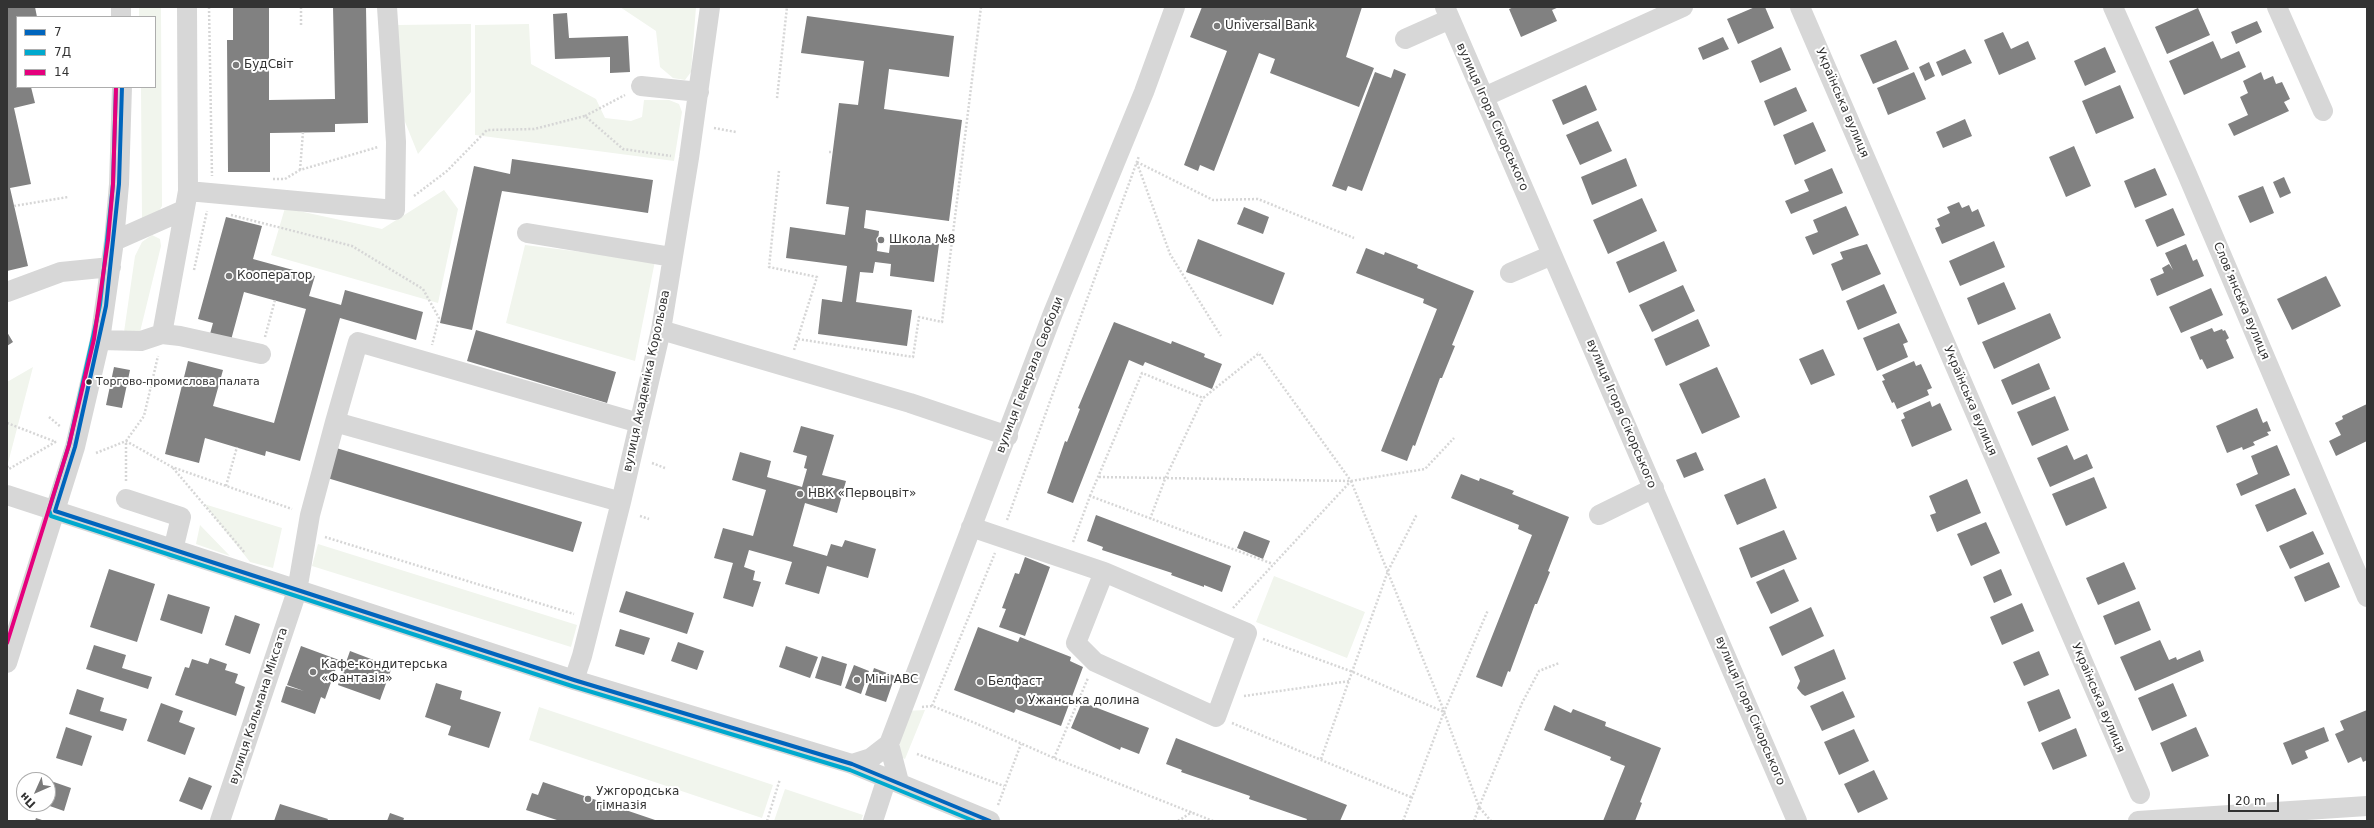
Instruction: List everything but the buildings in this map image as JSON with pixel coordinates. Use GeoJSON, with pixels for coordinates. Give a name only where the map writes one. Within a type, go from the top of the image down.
{"type":"FeatureCollection","features":[{"type":"Feature","properties":{"kind":"street"},"geometry":{"type":"LineString","coordinates":[[162,334],[188,191],[187,7]]}},
{"type":"Feature","properties":{"kind":"street"},"geometry":{"type":"LineString","coordinates":[[188,191],[395,210],[396,142],[387,7]]}},
{"type":"Feature","properties":{"kind":"street","name":"вулиця Академіка Корольова"},"geometry":{"type":"LineString","coordinates":[[574,680],[621,502],[661,330],[689,158],[710,7]]}},
{"type":"Feature","properties":{"kind":"street","name":"вулиця Генерала Свободи"},"geometry":{"type":"LineString","coordinates":[[889,744],[971,527],[1008,436],[1053,313],[1144,92],[1175,7]]}},
{"type":"Feature","properties":{"kind":"street"},"geometry":{"type":"LineString","coordinates":[[1484,97],[1683,7]]}},
{"type":"Feature","properties":{"kind":"street","name":"Українська вулиця"},"geometry":{"type":"LineString","coordinates":[[1800,7],[2140,794]]}},
{"type":"Feature","properties":{"kind":"street","name":"Словʼянська вулиця"},"geometry":{"type":"LineString","coordinates":[[2113,7],[2187,174],[2367,597]]}},
{"type":"Feature","properties":{"kind":"street"},"geometry":{"type":"LineString","coordinates":[[2277,7],[2323,111]]}},
{"type":"Feature","properties":{"kind":"street"},"geometry":{"type":"LineString","coordinates":[[1405,39],[1447,13]]}},
{"type":"Feature","properties":{"kind":"street","name":"вулиця Ігоря Сікорського"},"geometry":{"type":"LineString","coordinates":[[1447,13],[1797,821]]}},
{"type":"Feature","properties":{"kind":"street"},"geometry":{"type":"LineString","coordinates":[[641,86],[698,92]]}},
{"type":"Feature","properties":{"kind":"street"},"geometry":{"type":"LineString","coordinates":[[7,663],[12,634],[75,447],[100,340],[111,268],[119,184],[122,88]]}},
{"type":"Feature","properties":{"kind":"street"},"geometry":{"type":"LineString","coordinates":[[114,241],[184,210]]}},
{"type":"Feature","properties":{"kind":"street"},"geometry":{"type":"LineString","coordinates":[[527,233],[672,257]]}},
{"type":"Feature","properties":{"kind":"street"},"geometry":{"type":"LineString","coordinates":[[1510,273],[1552,255]]}},
{"type":"Feature","properties":{"kind":"street"},"geometry":{"type":"LineString","coordinates":[[7,292],[61,272],[111,268]]}},
{"type":"Feature","properties":{"kind":"street"},"geometry":{"type":"LineString","coordinates":[[661,330],[978,424],[1008,436]]}},
{"type":"Feature","properties":{"kind":"street"},"geometry":{"type":"LineString","coordinates":[[100,340],[141,341],[162,334],[180,336],[261,354]]}},
{"type":"Feature","properties":{"kind":"street","name":"вулиця Кальмана Міксата"},"geometry":{"type":"LineString","coordinates":[[220,821],[297,591],[308,523],[358,342],[429,362]]}},
{"type":"Feature","properties":{"kind":"street"},"geometry":{"type":"LineString","coordinates":[[429,362],[639,423]]}},
{"type":"Feature","properties":{"kind":"street"},"geometry":{"type":"LineString","coordinates":[[335,422],[621,502]]}},
{"type":"Feature","properties":{"kind":"street"},"geometry":{"type":"LineString","coordinates":[[1599,515],[1654,488]]}},
{"type":"Feature","properties":{"kind":"street"},"geometry":{"type":"LineString","coordinates":[[7,495],[297,591],[574,680],[852,764],[893,780],[994,814]]}},
{"type":"Feature","properties":{"kind":"street"},"geometry":{"type":"LineString","coordinates":[[126,500],[181,517],[173,550]]}},
{"type":"Feature","properties":{"kind":"street"},"geometry":{"type":"LineString","coordinates":[[971,527],[1104,572],[1247,633],[1216,717],[1095,662],[1076,643],[1104,572]]}},
{"type":"Feature","properties":{"kind":"street"},"geometry":{"type":"LineString","coordinates":[[852,764],[871,758],[889,744]]}},
{"type":"Feature","properties":{"kind":"street"},"geometry":{"type":"LineString","coordinates":[[873,821],[893,780],[889,744]]}},
{"type":"Feature","properties":{"kind":"street"},"geometry":{"type":"LineString","coordinates":[[2138,821],[2367,806]]}},
{"type":"Feature","properties":{"kind":"path"},"geometry":{"type":"LineString","coordinates":[[301,7],[301,27]]}},
{"type":"Feature","properties":{"kind":"path"},"geometry":{"type":"LineString","coordinates":[[777,98],[787,7]]}},
{"type":"Feature","properties":{"kind":"path"},"geometry":{"type":"LineString","coordinates":[[798,338],[913,357],[919,318],[942,322],[981,7]]}},
{"type":"Feature","properties":{"kind":"path"},"geometry":{"type":"LineString","coordinates":[[395,210],[447,171],[487,130],[534,129],[585,116],[641,86]]}},
{"type":"Feature","properties":{"kind":"path"},"geometry":{"type":"LineString","coordinates":[[585,116],[623,149],[689,158]]}},
{"type":"Feature","properties":{"kind":"path"},"geometry":{"type":"LineString","coordinates":[[714,128],[736,132]]}},
{"type":"Feature","properties":{"kind":"path"},"geometry":{"type":"LineString","coordinates":[[300,170],[304,132]]}},
{"type":"Feature","properties":{"kind":"path"},"geometry":{"type":"LineString","coordinates":[[271,179],[285,179],[300,170],[396,142]]}},
{"type":"Feature","properties":{"kind":"path"},"geometry":{"type":"LineString","coordinates":[[932,706],[1001,538],[1140,155]]}},
{"type":"Feature","properties":{"kind":"path"},"geometry":{"type":"LineString","coordinates":[[1137,162],[1213,200],[1258,199],[1354,238]]}},
{"type":"Feature","properties":{"kind":"path"},"geometry":{"type":"LineString","coordinates":[[1137,162],[1170,254],[1221,336]]}},
{"type":"Feature","properties":{"kind":"path"},"geometry":{"type":"LineString","coordinates":[[779,171],[769,267],[817,277],[789,367]]}},
{"type":"Feature","properties":{"kind":"path"},"geometry":{"type":"LineString","coordinates":[[212,177],[219,178]]}},
{"type":"Feature","properties":{"kind":"path"},"geometry":{"type":"LineString","coordinates":[[14,206],[68,197]]}},
{"type":"Feature","properties":{"kind":"path"},"geometry":{"type":"LineString","coordinates":[[207,210],[214,211]]}},
{"type":"Feature","properties":{"kind":"path"},"geometry":{"type":"LineString","coordinates":[[227,214],[352,246],[423,290],[439,318],[429,362]]}},
{"type":"Feature","properties":{"kind":"path"},"geometry":{"type":"LineString","coordinates":[[261,354],[275,300]]}},
{"type":"Feature","properties":{"kind":"path"},"geometry":{"type":"LineString","coordinates":[[1150,519],[1164,479],[1203,398],[1258,353],[1351,481],[1444,712],[1479,808],[1491,821]]}},
{"type":"Feature","properties":{"kind":"path"},"geometry":{"type":"LineString","coordinates":[[1066,560],[1090,496],[1142,373],[1203,398]]}},
{"type":"Feature","properties":{"kind":"path"},"geometry":{"type":"LineString","coordinates":[[7,466],[10,469],[57,442],[61,428],[49,417]]}},
{"type":"Feature","properties":{"kind":"path"},"geometry":{"type":"LineString","coordinates":[[7,423],[57,442]]}},
{"type":"Feature","properties":{"kind":"path"},"geometry":{"type":"LineString","coordinates":[[1099,477],[1351,481],[1424,469],[1454,438]]}},
{"type":"Feature","properties":{"kind":"path"},"geometry":{"type":"LineString","coordinates":[[96,454],[126,441],[172,467],[226,486],[308,523],[590,619]]}},
{"type":"Feature","properties":{"kind":"path"},"geometry":{"type":"LineString","coordinates":[[226,486],[237,447]]}},
{"type":"Feature","properties":{"kind":"path"},"geometry":{"type":"LineString","coordinates":[[652,463],[665,468]]}},
{"type":"Feature","properties":{"kind":"path"},"geometry":{"type":"LineString","coordinates":[[172,467],[247,555],[247,574]]}},
{"type":"Feature","properties":{"kind":"path"},"geometry":{"type":"LineString","coordinates":[[1221,622],[1351,481]]}},
{"type":"Feature","properties":{"kind":"path"},"geometry":{"type":"LineString","coordinates":[[1090,496],[1273,564]]}},
{"type":"Feature","properties":{"kind":"path"},"geometry":{"type":"LineString","coordinates":[[1321,759],[1388,571],[1418,514]]}},
{"type":"Feature","properties":{"kind":"path"},"geometry":{"type":"LineString","coordinates":[[640,516],[649,519]]}},
{"type":"Feature","properties":{"kind":"path"},"geometry":{"type":"LineString","coordinates":[[1402,821],[1413,798],[1444,712],[1488,610]]}},
{"type":"Feature","properties":{"kind":"path"},"geometry":{"type":"LineString","coordinates":[[1247,633],[1353,672],[1444,712]]}},
{"type":"Feature","properties":{"kind":"path"},"geometry":{"type":"LineString","coordinates":[[1054,758],[1095,662]]}},
{"type":"Feature","properties":{"kind":"path"},"geometry":{"type":"LineString","coordinates":[[1474,821],[1522,703],[1539,671],[1559,663]]}},
{"type":"Feature","properties":{"kind":"path"},"geometry":{"type":"LineString","coordinates":[[1223,698],[1350,681]]}},
{"type":"Feature","properties":{"kind":"path"},"geometry":{"type":"LineString","coordinates":[[903,705],[910,708],[932,706],[1054,758],[1213,821]]}},
{"type":"Feature","properties":{"kind":"path"},"geometry":{"type":"LineString","coordinates":[[1216,717],[1413,798]]}},
{"type":"Feature","properties":{"kind":"path"},"geometry":{"type":"LineString","coordinates":[[994,814],[1021,744]]}},
{"type":"Feature","properties":{"kind":"path"},"geometry":{"type":"LineString","coordinates":[[917,754],[1004,786]]}},
{"type":"Feature","properties":{"kind":"path"},"geometry":{"type":"LineString","coordinates":[[767,821],[780,779]]}},
{"type":"Feature","properties":{"kind":"path"},"geometry":{"type":"LineString","coordinates":[[1178,821],[1192,812]]}},
{"type":"Feature","properties":{"kind":"shaded area"},"geometry":{"type":"Polygon","coordinates":[[[139,7],[161,7],[162,206],[159,211],[142,220],[141,88],[156,88],[156,16],[139,16],[139,7]]]}},
{"type":"Feature","properties":{"kind":"shaded area"},"geometry":{"type":"Polygon","coordinates":[[[620,7],[696,7],[691,72],[685,80],[673,78],[660,67],[656,31],[620,7]]]}},
{"type":"Feature","properties":{"kind":"shaded area"},"geometry":{"type":"Polygon","coordinates":[[[471,24],[471,92],[418,154],[401,112],[397,25],[471,24]]]}},
{"type":"Feature","properties":{"kind":"shaded area"},"geometry":{"type":"Polygon","coordinates":[[[529,24],[531,64],[596,99],[605,118],[631,121],[642,117],[644,100],[669,100],[679,104],[682,112],[674,161],[475,135],[475,25],[529,24]]]}},
{"type":"Feature","properties":{"kind":"shaded area"},"geometry":{"type":"Polygon","coordinates":[[[444,190],[458,209],[438,303],[271,255],[285,208],[382,229],[444,190]]]}},
{"type":"Feature","properties":{"kind":"shaded area"},"geometry":{"type":"Polygon","coordinates":[[[152,235],[160,239],[161,246],[140,332],[124,332],[135,256],[142,242],[152,235]]]}},
{"type":"Feature","properties":{"kind":"shaded area"},"geometry":{"type":"Polygon","coordinates":[[[525,245],[655,261],[635,361],[506,323],[525,245]]]}},
{"type":"Feature","properties":{"kind":"shaded area"},"geometry":{"type":"Polygon","coordinates":[[[33,367],[7,467],[7,382],[33,367]]]}},
{"type":"Feature","properties":{"kind":"shaded area"},"geometry":{"type":"Polygon","coordinates":[[[204,504],[282,528],[273,568],[250,562],[204,504]]]}},
{"type":"Feature","properties":{"kind":"shaded area"},"geometry":{"type":"Polygon","coordinates":[[[200,525],[230,556],[196,544],[200,525]]]}},
{"type":"Feature","properties":{"kind":"shaded area"},"geometry":{"type":"Polygon","coordinates":[[[318,544],[577,625],[571,647],[312,566],[318,544]]]}},
{"type":"Feature","properties":{"kind":"shaded area"},"geometry":{"type":"Polygon","coordinates":[[[1274,576],[1365,612],[1347,658],[1256,622],[1274,576]]]}},
{"type":"Feature","properties":{"kind":"shaded area"},"geometry":{"type":"Polygon","coordinates":[[[539,707],[773,785],[762,818],[529,740],[539,707]]]}},
{"type":"Feature","properties":{"kind":"shaded area"},"geometry":{"type":"Polygon","coordinates":[[[925,710],[905,759],[900,757],[900,731],[906,711],[925,710]]]}},
{"type":"Feature","properties":{"kind":"shaded area"},"geometry":{"type":"Polygon","coordinates":[[[785,789],[863,815],[861,821],[774,821],[785,789]]]}},
{"type":"Feature","properties":{"kind":"transit line","name":"7Д"},"geometry":{"type":"LineString","coordinates":[[116,88],[113,184],[100,305],[69,445],[49,510],[51,516],[572,686],[850,770],[974,821]]}},
{"type":"Feature","properties":{"kind":"transit line","name":"14"},"geometry":{"type":"LineString","coordinates":[[7,643],[69,445],[94,339],[108,240],[113,184],[116,88]]}},
{"type":"Feature","properties":{"kind":"transit line","name":"7"},"geometry":{"type":"LineString","coordinates":[[122,88],[119,184],[106,306],[75,447],[55,511],[574,680],[852,764],[990,821]]}},
{"type":"Feature","properties":{"kind":"place","name":"Universal Bank"},"geometry":{"type":"Point","coordinates":[1217,26]}},
{"type":"Feature","properties":{"kind":"place","name":"БудСвiт"},"geometry":{"type":"Point","coordinates":[236,65]}},
{"type":"Feature","properties":{"kind":"place","name":"Школа №8"},"geometry":{"type":"Point","coordinates":[881,240]}},
{"type":"Feature","properties":{"kind":"place","name":"Кооператор"},"geometry":{"type":"Point","coordinates":[229,276]}},
{"type":"Feature","properties":{"kind":"place","name":"Торгово-промислова палата"},"geometry":{"type":"Point","coordinates":[89,382]}},
{"type":"Feature","properties":{"kind":"place","name":"НВК «Первоцвіт»"},"geometry":{"type":"Point","coordinates":[800,494]}},
{"type":"Feature","properties":{"kind":"place","name":"Кафе-кондитерська «Фантазія»"},"geometry":{"type":"Point","coordinates":[313,672]}},
{"type":"Feature","properties":{"kind":"place","name":"Міні ABC"},"geometry":{"type":"Point","coordinates":[857,680]}},
{"type":"Feature","properties":{"kind":"place","name":"Белфаст"},"geometry":{"type":"Point","coordinates":[980,682]}},
{"type":"Feature","properties":{"kind":"place","name":"Ужанська долина"},"geometry":{"type":"Point","coordinates":[1020,701]}},
{"type":"Feature","properties":{"kind":"place","name":"Ужгородська гімназія"},"geometry":{"type":"Point","coordinates":[588,799]}}]}
